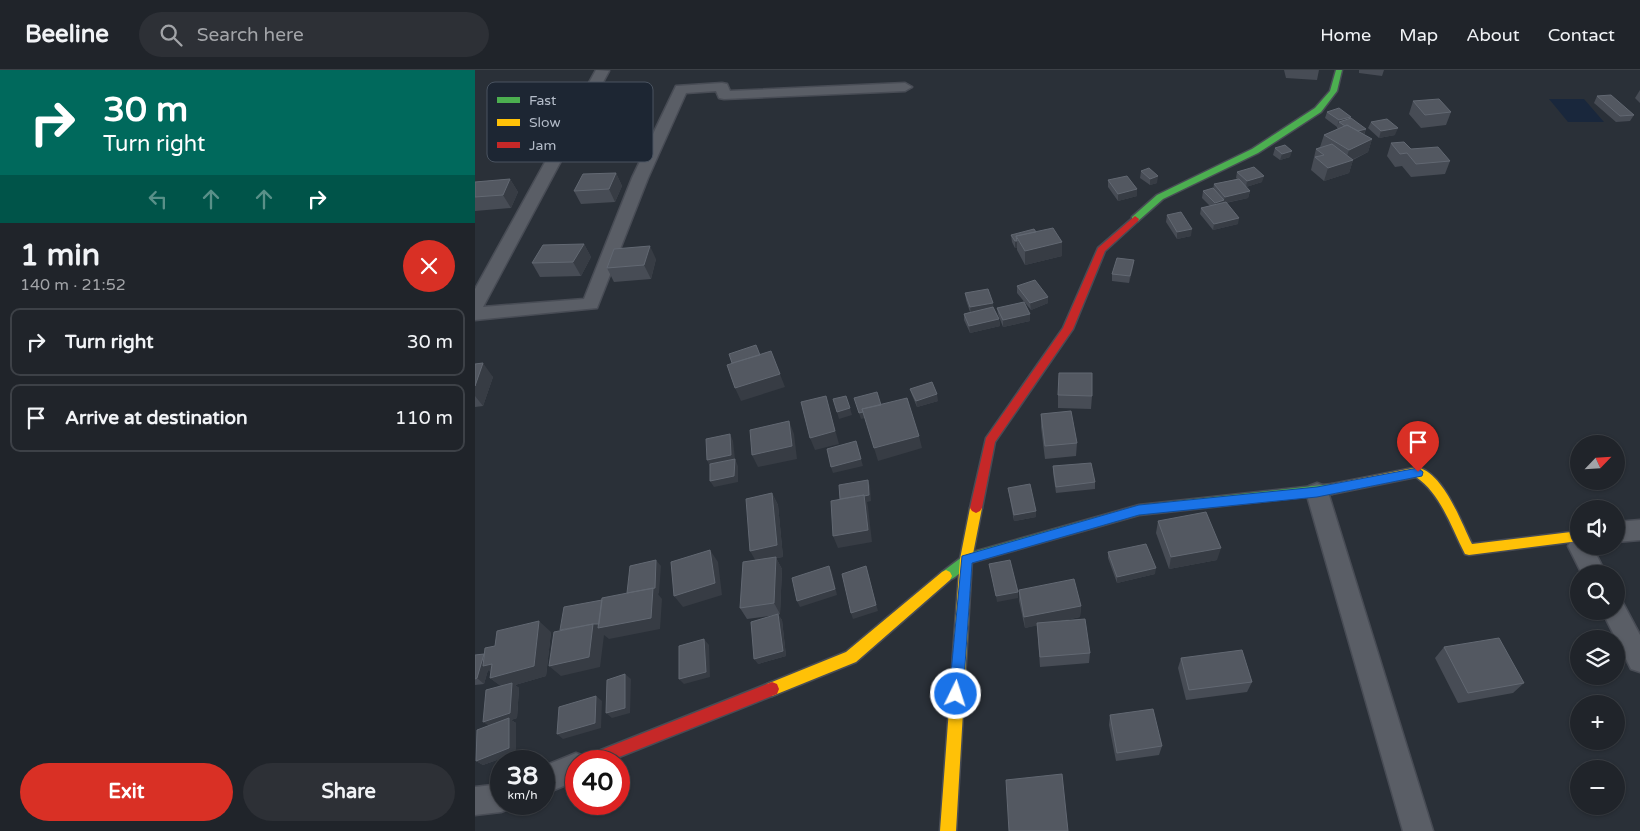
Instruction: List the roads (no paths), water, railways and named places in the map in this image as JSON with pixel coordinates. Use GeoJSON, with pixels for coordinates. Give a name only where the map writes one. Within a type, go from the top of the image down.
{"type":"FeatureCollection","features":[{"type":"Feature","properties":{"kind":"street"},"geometry":{"type":"LineString","coordinates":[[948,831],[966,559],[990,441],[1068,329],[1101,250],[1160,197],[1255,151],[1318,110],[1333,91],[1339,70]]}},
{"type":"Feature","properties":{"kind":"street"},"geometry":{"type":"LineString","coordinates":[[596,82],[602,71]]}},
{"type":"Feature","properties":{"kind":"street"},"geometry":{"type":"LineString","coordinates":[[653,148],[681,89],[722,87],[724,94],[905,87]]}},
{"type":"Feature","properties":{"kind":"street"},"geometry":{"type":"LineString","coordinates":[[475,306],[553,162]]}},
{"type":"Feature","properties":{"kind":"street"},"geometry":{"type":"LineString","coordinates":[[475,314],[591,304],[647,162]]}},
{"type":"Feature","properties":{"kind":"street"},"geometry":{"type":"LineString","coordinates":[[618,750],[851,657],[966,559],[1139,510],[1317,492],[1418,472],[1431,481],[1439,491],[1469,550],[1570,542]]}},
{"type":"Feature","properties":{"kind":"street"},"geometry":{"type":"LineString","coordinates":[[1317,492],[1418,831]]}},
{"type":"Feature","properties":{"kind":"street"},"geometry":{"type":"LineString","coordinates":[[1625,531],[1640,530]]}},
{"type":"Feature","properties":{"kind":"street"},"geometry":{"type":"LineString","coordinates":[[1619,620],[1640,660]]}},
{"type":"Feature","properties":{"kind":"street"},"geometry":{"type":"LineString","coordinates":[[475,802],[490,800]]}},
{"type":"Feature","properties":{"kind":"water"},"geometry":{"type":"Polygon","coordinates":[[[1549,99],[1584,99],[1604,122],[1568,122],[1549,99]]]}}]}
